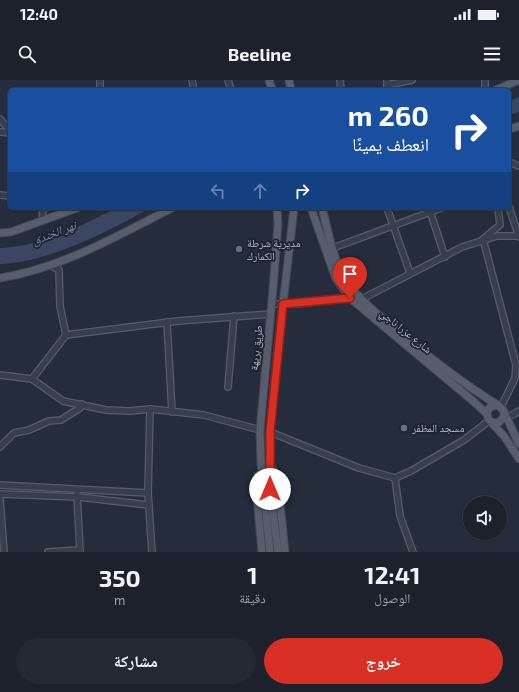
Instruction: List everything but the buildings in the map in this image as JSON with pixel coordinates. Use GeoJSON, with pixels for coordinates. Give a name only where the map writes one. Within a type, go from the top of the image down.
{"type":"FeatureCollection","features":[{"type":"Feature","properties":{"kind":"main road"},"geometry":{"type":"LineString","coordinates":[[501,88],[519,80]]}},
{"type":"Feature","properties":{"kind":"main road"},"geometry":{"type":"LineString","coordinates":[[0,233],[11,232],[72,210]]}},
{"type":"Feature","properties":{"kind":"main road"},"geometry":{"type":"LineString","coordinates":[[0,278],[52,266],[107,241],[168,210]]}},
{"type":"Feature","properties":{"kind":"main road","name":"طريق بريهة"},"geometry":{"type":"LineString","coordinates":[[267,489],[261,463],[260,430],[272,304],[277,210]]}},
{"type":"Feature","properties":{"kind":"main road","name":"طريق بريهة"},"geometry":{"type":"LineString","coordinates":[[267,489],[270,462],[270,432],[294,210]]}},
{"type":"Feature","properties":{"kind":"main road","name":"شارع عزرا ناجي"},"geometry":{"type":"LineString","coordinates":[[312,210],[336,279],[350,298],[473,401],[504,436],[519,459]]}},
{"type":"Feature","properties":{"kind":"main road","name":"شارع عزرا ناجي"},"geometry":{"type":"LineString","coordinates":[[323,210],[333,248],[343,276],[352,289],[469,388],[500,406]]}},
{"type":"Feature","properties":{"kind":"main road"},"geometry":{"type":"LineString","coordinates":[[506,416],[501,421],[490,419],[490,407],[500,406],[517,434],[519,444]]}},
{"type":"Feature","properties":{"kind":"main road"},"geometry":{"type":"LineString","coordinates":[[270,462],[280,493],[285,552]]}},
{"type":"Feature","properties":{"kind":"main road"},"geometry":{"type":"LineString","coordinates":[[261,463],[258,471],[257,498],[262,552]]}},
{"type":"Feature","properties":{"kind":"main road"},"geometry":{"type":"LineString","coordinates":[[267,489],[270,552]]}},
{"type":"Feature","properties":{"kind":"main road"},"geometry":{"type":"LineString","coordinates":[[267,489],[278,552]]}},
{"type":"Feature","properties":{"kind":"street"},"geometry":{"type":"LineString","coordinates":[[387,85],[412,80]]}},
{"type":"Feature","properties":{"kind":"street"},"geometry":{"type":"LineString","coordinates":[[0,119],[8,129]]}},
{"type":"Feature","properties":{"kind":"street"},"geometry":{"type":"LineString","coordinates":[[42,210],[42,222]]}},
{"type":"Feature","properties":{"kind":"street"},"geometry":{"type":"LineString","coordinates":[[387,210],[410,273]]}},
{"type":"Feature","properties":{"kind":"street"},"geometry":{"type":"LineString","coordinates":[[333,248],[393,226],[429,210],[445,257]]}},
{"type":"Feature","properties":{"kind":"street"},"geometry":{"type":"LineString","coordinates":[[483,239],[500,225],[498,210]]}},
{"type":"Feature","properties":{"kind":"street"},"geometry":{"type":"LineString","coordinates":[[362,298],[462,247],[483,239],[497,236],[519,237],[518,228],[510,210]]}},
{"type":"Feature","properties":{"kind":"street"},"geometry":{"type":"LineString","coordinates":[[483,239],[516,365],[515,378],[500,406]]}},
{"type":"Feature","properties":{"kind":"street"},"geometry":{"type":"LineString","coordinates":[[52,266],[59,270],[60,306],[66,335]]}},
{"type":"Feature","properties":{"kind":"street"},"geometry":{"type":"LineString","coordinates":[[272,304],[350,298]]}},
{"type":"Feature","properties":{"kind":"street"},"geometry":{"type":"LineString","coordinates":[[32,379],[66,335],[166,322],[271,314]]}},
{"type":"Feature","properties":{"kind":"street"},"geometry":{"type":"LineString","coordinates":[[228,387],[234,316]]}},
{"type":"Feature","properties":{"kind":"street"},"geometry":{"type":"LineString","coordinates":[[166,322],[172,412]]}},
{"type":"Feature","properties":{"kind":"street"},"geometry":{"type":"LineString","coordinates":[[0,376],[32,379],[63,401],[106,410],[150,410],[204,415],[260,430]]}},
{"type":"Feature","properties":{"kind":"street"},"geometry":{"type":"LineString","coordinates":[[0,448],[14,433],[29,430],[49,421],[61,420],[80,408],[82,404]]}},
{"type":"Feature","properties":{"kind":"street"},"geometry":{"type":"LineString","coordinates":[[150,410],[148,493],[152,552]]}},
{"type":"Feature","properties":{"kind":"street"},"geometry":{"type":"LineString","coordinates":[[506,416],[519,411]]}},
{"type":"Feature","properties":{"kind":"street"},"geometry":{"type":"LineString","coordinates":[[270,432],[359,468],[395,478],[411,471],[464,440],[490,419]]}},
{"type":"Feature","properties":{"kind":"street"},"geometry":{"type":"LineString","coordinates":[[395,478],[400,516],[413,552]]}},
{"type":"Feature","properties":{"kind":"street"},"geometry":{"type":"LineString","coordinates":[[0,485],[148,493]]}},
{"type":"Feature","properties":{"kind":"street"},"geometry":{"type":"LineString","coordinates":[[48,552],[80,551],[77,489]]}},
{"type":"Feature","properties":{"kind":"street"},"geometry":{"type":"LineString","coordinates":[[0,494],[78,497],[149,505]]}},
{"type":"Feature","properties":{"kind":"street"},"geometry":{"type":"LineString","coordinates":[[0,499],[4,552]]}},
{"type":"Feature","properties":{"kind":"water"},"geometry":{"type":"Polygon","coordinates":[[[519,97],[519,112],[511,114],[511,100],[519,97]]]}},
{"type":"Feature","properties":{"kind":"water","name":"نهر الخندق"},"geometry":{"type":"Polygon","coordinates":[[[112,210],[146,210],[97,236],[58,252],[38,258],[0,264],[0,248],[15,247],[45,240],[89,222],[112,210]]]}},
{"type":"Feature","properties":{"kind":"place","name":"مديرية شرطة الكمارك"},"geometry":{"type":"Point","coordinates":[239,249]}},
{"type":"Feature","properties":{"kind":"place","name":"مسجد المظفر"},"geometry":{"type":"Point","coordinates":[404,428]}},
{"type":"Feature","properties":{"kind":"route"},"geometry":{"type":"LineString","coordinates":[[270,489],[270,432],[283,304],[297,304],[350,298]]}}]}
